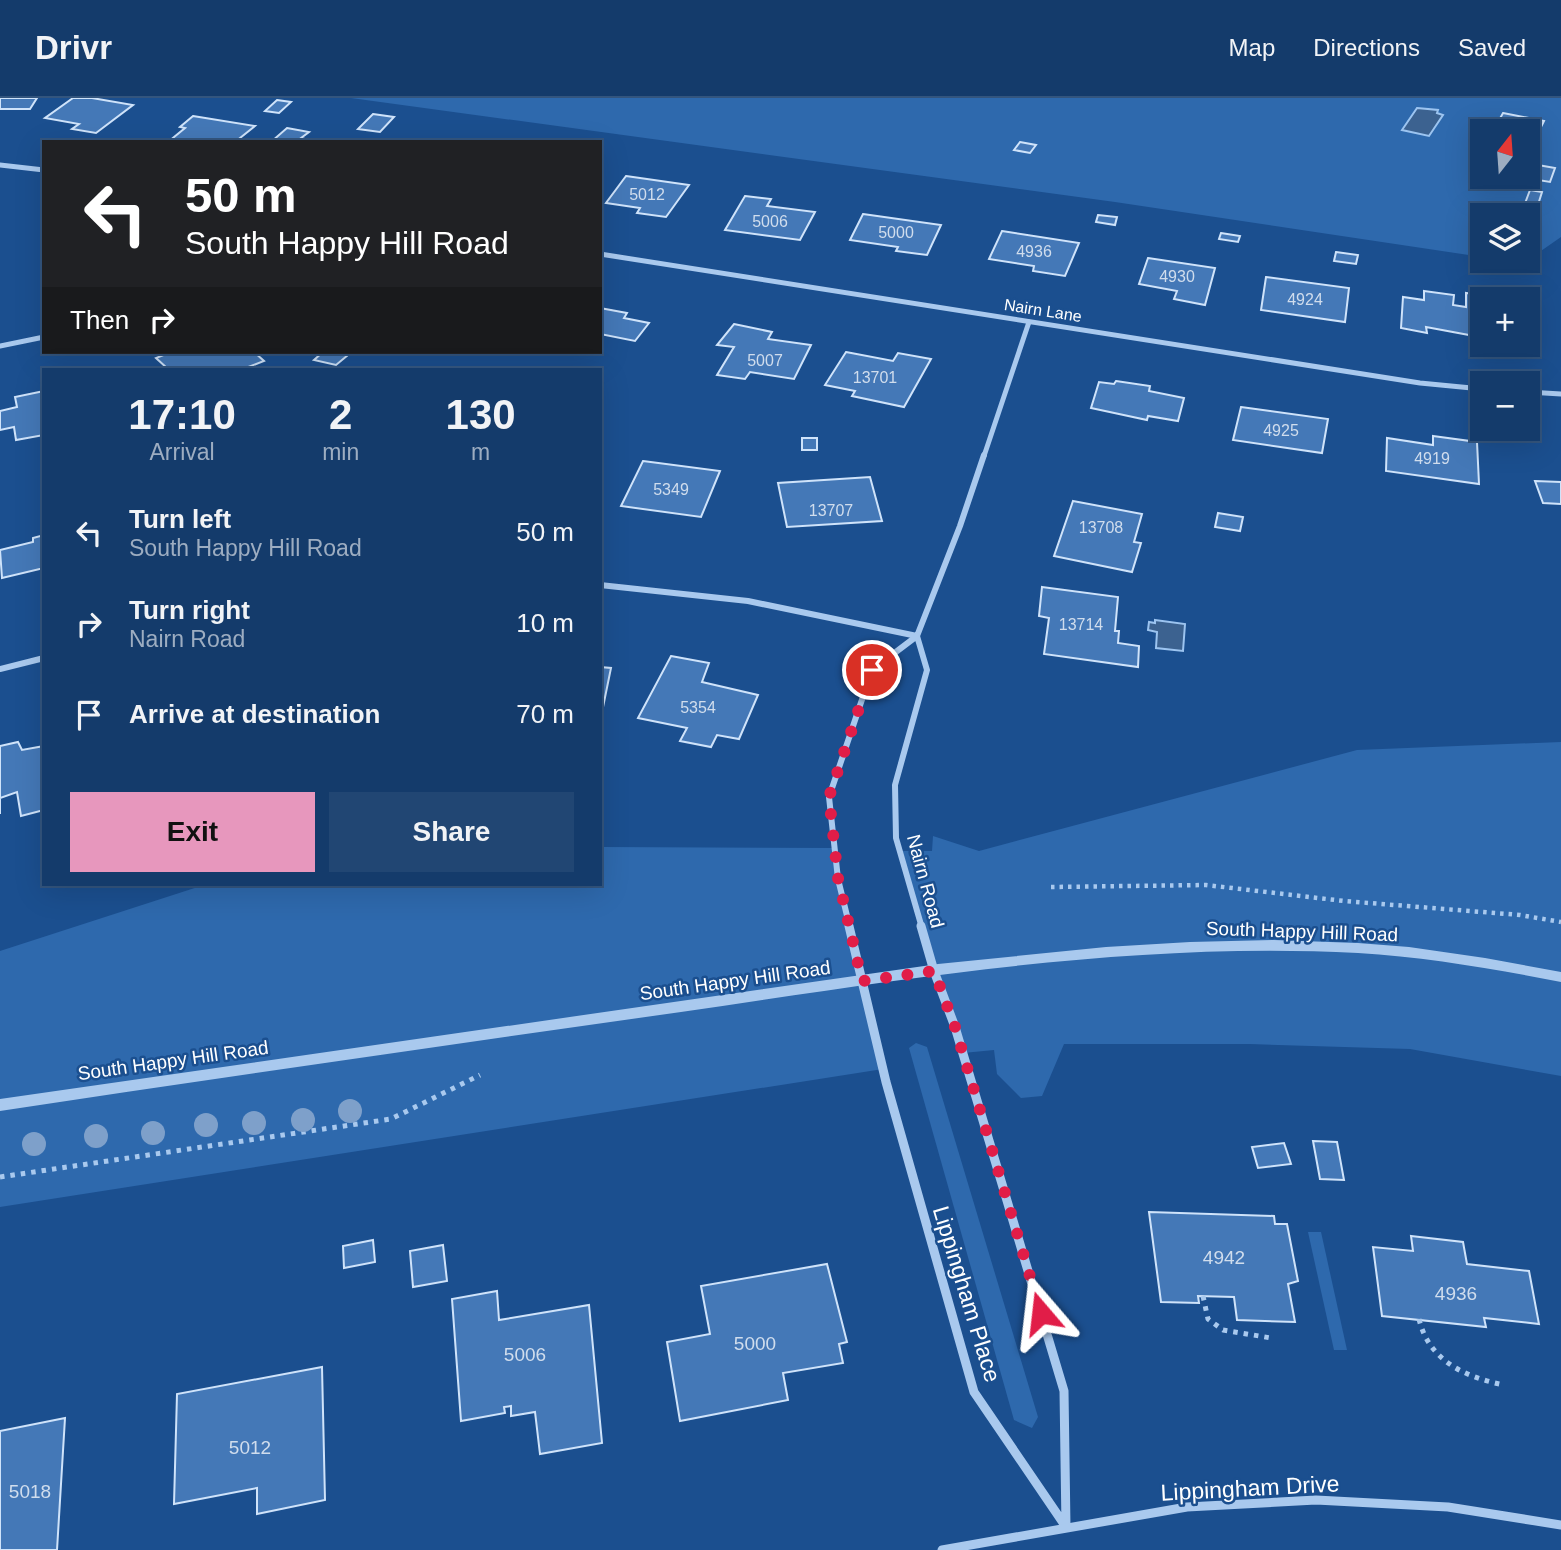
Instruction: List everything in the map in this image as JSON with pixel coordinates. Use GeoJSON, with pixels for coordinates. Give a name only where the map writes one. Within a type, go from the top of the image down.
{"type":"FeatureCollection","features":[{"type":"Feature","properties":{"kind":"street"},"geometry":{"type":"LineString","coordinates":[[0,165],[42,170]]}},
{"type":"Feature","properties":{"kind":"street","name":"Nairn Lane"},"geometry":{"type":"LineString","coordinates":[[602,254],[1420,383],[1470,388]]}},
{"type":"Feature","properties":{"kind":"street"},"geometry":{"type":"LineString","coordinates":[[862,981],[838,878],[829,797],[872,670],[917,636],[960,526],[1029,322]]}},
{"type":"Feature","properties":{"kind":"street"},"geometry":{"type":"LineString","coordinates":[[0,346],[42,337]]}},
{"type":"Feature","properties":{"kind":"street"},"geometry":{"type":"LineString","coordinates":[[1540,393],[1561,394]]}},
{"type":"Feature","properties":{"kind":"street"},"geometry":{"type":"LineString","coordinates":[[602,585],[748,601],[917,636]]}},
{"type":"Feature","properties":{"kind":"street","name":"Nairn Road"},"geometry":{"type":"LineString","coordinates":[[917,636],[927,670],[895,785],[896,838],[934,971]]}},
{"type":"Feature","properties":{"kind":"street"},"geometry":{"type":"LineString","coordinates":[[0,668],[42,658]]}},
{"type":"Feature","properties":{"kind":"street","name":"South Happy Hill Road"},"geometry":{"type":"LineString","coordinates":[[0,1105],[862,981],[1087,954],[1223,945],[1357,948],[1467,959],[1561,977]]}},
{"type":"Feature","properties":{"kind":"street"},"geometry":{"type":"LineString","coordinates":[[934,971],[955,1027],[1064,1391],[1066,1527]]}},
{"type":"Feature","properties":{"kind":"street","name":"Lippingham Place"},"geometry":{"type":"LineString","coordinates":[[862,981],[886,1082],[974,1392],[1066,1527]]}},
{"type":"Feature","properties":{"kind":"street","name":"Lippingham Drive"},"geometry":{"type":"LineString","coordinates":[[942,1550],[1187,1507],[1316,1500],[1448,1507],[1561,1525]]}},
{"type":"Feature","properties":{"kind":"path"},"geometry":{"type":"LineString","coordinates":[[1051,887],[1206,885],[1344,901],[1520,915],[1561,922]]}},
{"type":"Feature","properties":{"kind":"path"},"geometry":{"type":"LineString","coordinates":[[0,1177],[391,1119],[480,1075]]}},
{"type":"Feature","properties":{"kind":"path"},"geometry":{"type":"LineString","coordinates":[[1203,1296],[1208,1319],[1223,1330],[1271,1338]]}},
{"type":"Feature","properties":{"kind":"path"},"geometry":{"type":"LineString","coordinates":[[1419,1319],[1423,1339],[1443,1359],[1478,1380],[1504,1385]]}},
{"type":"Feature","properties":{"kind":"shaded area"},"geometry":{"type":"Polygon","coordinates":[[[351,98],[1561,98],[1561,237],[1540,252],[1540,203],[1470,203],[1470,255],[1115,202],[351,98]]]}},
{"type":"Feature","properties":{"kind":"shaded area"},"geometry":{"type":"Polygon","coordinates":[[[1417,108],[1438,110],[1437,113],[1443,115],[1429,136],[1402,130],[1417,108]]]}},
{"type":"Feature","properties":{"kind":"shaded area"},"geometry":{"type":"Polygon","coordinates":[[[1155,620],[1185,624],[1183,651],[1156,648],[1157,632],[1148,630],[1149,622],[1155,623],[1155,620]]]}},
{"type":"Feature","properties":{"kind":"shaded area"},"geometry":{"type":"Polygon","coordinates":[[[1561,742],[1561,1076],[1410,1049],[1250,1044],[1064,1044],[1042,1096],[1021,1098],[997,1074],[994,1050],[963,1053],[900,851],[932,851],[933,836],[979,851],[1357,750],[1561,742]]]}},
{"type":"Feature","properties":{"kind":"shaded area"},"geometry":{"type":"Polygon","coordinates":[[[602,847],[835,848],[838,879],[883,1069],[0,1207],[0,951],[201,886],[602,886],[602,847]]]}},
{"type":"Feature","properties":{"kind":"shaded area"},"geometry":{"type":"Polygon","coordinates":[[[916,1043],[927,1047],[1038,1417],[1032,1428],[1014,1420],[909,1048],[916,1043]]]}},
{"type":"Feature","properties":{"kind":"shaded area"},"geometry":{"type":"Polygon","coordinates":[[[1308,1232],[1321,1232],[1347,1350],[1334,1350],[1308,1232]]]}},
{"type":"Feature","properties":{"kind":"building"},"geometry":{"type":"Polygon","coordinates":[[[0,98],[37,98],[30,109],[0,109],[0,98]]]}},
{"type":"Feature","properties":{"kind":"building"},"geometry":{"type":"Polygon","coordinates":[[[73,98],[92,98],[133,105],[96,133],[72,129],[79,124],[45,118],[73,98]]]}},
{"type":"Feature","properties":{"kind":"building"},"geometry":{"type":"Polygon","coordinates":[[[277,100],[291,102],[279,113],[265,111],[277,100]]]}},
{"type":"Feature","properties":{"kind":"building"},"geometry":{"type":"Polygon","coordinates":[[[1503,113],[1534,119],[1500,119],[1503,113]]]}},
{"type":"Feature","properties":{"kind":"building"},"geometry":{"type":"Polygon","coordinates":[[[373,114],[394,117],[380,132],[358,129],[373,114]]]}},
{"type":"Feature","properties":{"kind":"building"},"geometry":{"type":"Polygon","coordinates":[[[193,116],[255,126],[238,140],[170,140],[185,128],[180,127],[193,116]]]}},
{"type":"Feature","properties":{"kind":"building"},"geometry":{"type":"Polygon","coordinates":[[[287,128],[309,132],[301,138],[309,140],[273,140],[287,128]]]}},
{"type":"Feature","properties":{"kind":"building"},"geometry":{"type":"Polygon","coordinates":[[[1020,142],[1036,145],[1030,153],[1014,150],[1020,142]]]}},
{"type":"Feature","properties":{"kind":"building"},"geometry":{"type":"Polygon","coordinates":[[[1540,165],[1555,168],[1550,182],[1540,180],[1540,165]]]}},
{"type":"Feature","properties":{"kind":"building"},"geometry":{"type":"Polygon","coordinates":[[[626,176],[689,185],[666,217],[637,213],[640,208],[606,203],[626,176]]]}},
{"type":"Feature","properties":{"kind":"building"},"geometry":{"type":"Polygon","coordinates":[[[1530,190],[1542,192],[1539,203],[1525,203],[1530,190]]]}},
{"type":"Feature","properties":{"kind":"building"},"geometry":{"type":"Polygon","coordinates":[[[745,196],[771,199],[767,206],[815,212],[800,240],[725,230],[745,196]]]}},
{"type":"Feature","properties":{"kind":"building"},"geometry":{"type":"Polygon","coordinates":[[[863,214],[941,225],[927,255],[896,251],[898,247],[850,240],[863,214]]]}},
{"type":"Feature","properties":{"kind":"building"},"geometry":{"type":"Polygon","coordinates":[[[1098,215],[1117,217],[1115,225],[1096,222],[1098,215]]]}},
{"type":"Feature","properties":{"kind":"building"},"geometry":{"type":"Polygon","coordinates":[[[1002,231],[1079,243],[1065,276],[1033,271],[1034,266],[989,259],[1002,231]]]}},
{"type":"Feature","properties":{"kind":"building"},"geometry":{"type":"Polygon","coordinates":[[[1221,233],[1240,236],[1238,242],[1219,239],[1221,233]]]}},
{"type":"Feature","properties":{"kind":"building"},"geometry":{"type":"Polygon","coordinates":[[[1336,252],[1358,255],[1356,264],[1334,261],[1336,252]]]}},
{"type":"Feature","properties":{"kind":"building"},"geometry":{"type":"Polygon","coordinates":[[[1148,258],[1215,268],[1205,305],[1174,299],[1177,291],[1139,284],[1148,258]]]}},
{"type":"Feature","properties":{"kind":"building"},"geometry":{"type":"Polygon","coordinates":[[[1266,277],[1349,288],[1345,322],[1261,310],[1266,277]]]}},
{"type":"Feature","properties":{"kind":"building"},"geometry":{"type":"Polygon","coordinates":[[[1424,291],[1454,295],[1453,305],[1466,307],[1466,293],[1470,294],[1469,335],[1426,327],[1427,333],[1401,328],[1403,297],[1424,300],[1424,291]]]}},
{"type":"Feature","properties":{"kind":"building"},"geometry":{"type":"Polygon","coordinates":[[[602,308],[627,313],[624,318],[649,323],[635,341],[602,334],[602,308]]]}},
{"type":"Feature","properties":{"kind":"building"},"geometry":{"type":"Polygon","coordinates":[[[734,324],[772,332],[768,339],[811,345],[794,379],[750,372],[745,379],[717,375],[734,347],[717,345],[734,324]]]}},
{"type":"Feature","properties":{"kind":"building"},"geometry":{"type":"Polygon","coordinates":[[[846,352],[893,361],[898,353],[931,359],[904,407],[852,396],[855,391],[825,385],[846,352]]]}},
{"type":"Feature","properties":{"kind":"building"},"geometry":{"type":"Polygon","coordinates":[[[166,354],[256,354],[264,361],[246,368],[167,368],[156,358],[166,354]]]}},
{"type":"Feature","properties":{"kind":"building"},"geometry":{"type":"Polygon","coordinates":[[[321,354],[348,355],[336,365],[314,360],[321,354]]]}},
{"type":"Feature","properties":{"kind":"building"},"geometry":{"type":"Polygon","coordinates":[[[1116,381],[1150,386],[1149,391],[1184,398],[1178,421],[1148,416],[1147,420],[1091,408],[1099,382],[1114,384],[1116,381]]]}},
{"type":"Feature","properties":{"kind":"building"},"geometry":{"type":"Polygon","coordinates":[[[42,391],[42,435],[16,440],[14,427],[0,430],[0,411],[17,407],[15,397],[42,391]]]}},
{"type":"Feature","properties":{"kind":"building"},"geometry":{"type":"Polygon","coordinates":[[[1241,407],[1328,419],[1322,453],[1233,440],[1241,407]]]}},
{"type":"Feature","properties":{"kind":"building"},"geometry":{"type":"Polygon","coordinates":[[[1433,436],[1477,442],[1479,484],[1386,471],[1387,438],[1433,445],[1433,436]]]}},
{"type":"Feature","properties":{"kind":"building"},"geometry":{"type":"Polygon","coordinates":[[[802,438],[817,438],[817,450],[802,450],[802,438]]]}},
{"type":"Feature","properties":{"kind":"building"},"geometry":{"type":"Polygon","coordinates":[[[643,461],[720,471],[701,517],[621,506],[643,461]]]}},
{"type":"Feature","properties":{"kind":"building"},"geometry":{"type":"Polygon","coordinates":[[[870,477],[882,521],[787,527],[778,483],[870,477]]]}},
{"type":"Feature","properties":{"kind":"building"},"geometry":{"type":"Polygon","coordinates":[[[1535,481],[1561,482],[1561,504],[1543,503],[1535,481]]]}},
{"type":"Feature","properties":{"kind":"building"},"geometry":{"type":"Polygon","coordinates":[[[1073,501],[1142,514],[1134,542],[1141,543],[1132,572],[1054,556],[1073,501]]]}},
{"type":"Feature","properties":{"kind":"building"},"geometry":{"type":"Polygon","coordinates":[[[1218,513],[1243,517],[1240,531],[1215,527],[1218,513]]]}},
{"type":"Feature","properties":{"kind":"building"},"geometry":{"type":"Polygon","coordinates":[[[42,536],[42,568],[2,578],[0,550],[33,542],[33,538],[42,536]]]}},
{"type":"Feature","properties":{"kind":"building"},"geometry":{"type":"Polygon","coordinates":[[[1042,587],[1118,597],[1115,631],[1119,631],[1118,643],[1139,646],[1138,667],[1044,654],[1049,618],[1039,616],[1042,587]]]}},
{"type":"Feature","properties":{"kind":"building"},"geometry":{"type":"Polygon","coordinates":[[[671,656],[709,663],[702,682],[758,695],[739,739],[717,735],[711,747],[680,741],[687,728],[638,718],[671,656]]]}},
{"type":"Feature","properties":{"kind":"building"},"geometry":{"type":"Polygon","coordinates":[[[602,667],[611,668],[602,712],[602,667]]]}},
{"type":"Feature","properties":{"kind":"building"},"geometry":{"type":"Polygon","coordinates":[[[18,742],[22,750],[42,746],[42,811],[21,816],[17,792],[0,798],[0,746],[18,742]]]}},
{"type":"Feature","properties":{"kind":"building"},"geometry":{"type":"Polygon","coordinates":[[[1313,1141],[1337,1142],[1344,1180],[1320,1179],[1313,1141]]]}},
{"type":"Feature","properties":{"kind":"building"},"geometry":{"type":"Polygon","coordinates":[[[1284,1143],[1291,1164],[1258,1168],[1252,1147],[1284,1143]]]}},
{"type":"Feature","properties":{"kind":"building"},"geometry":{"type":"Polygon","coordinates":[[[1149,1212],[1274,1216],[1275,1224],[1287,1224],[1298,1281],[1288,1284],[1295,1322],[1237,1320],[1234,1297],[1198,1296],[1199,1303],[1161,1302],[1149,1212]]]}},
{"type":"Feature","properties":{"kind":"building"},"geometry":{"type":"Polygon","coordinates":[[[1411,1236],[1463,1242],[1467,1264],[1529,1271],[1539,1324],[1484,1318],[1486,1327],[1382,1316],[1373,1247],[1413,1251],[1411,1236]]]}},
{"type":"Feature","properties":{"kind":"building"},"geometry":{"type":"Polygon","coordinates":[[[373,1240],[375,1262],[344,1268],[343,1246],[373,1240]]]}},
{"type":"Feature","properties":{"kind":"building"},"geometry":{"type":"Polygon","coordinates":[[[443,1245],[447,1281],[413,1287],[410,1251],[443,1245]]]}},
{"type":"Feature","properties":{"kind":"building"},"geometry":{"type":"Polygon","coordinates":[[[827,1264],[847,1342],[839,1344],[843,1363],[783,1373],[788,1400],[680,1421],[667,1342],[710,1334],[701,1286],[827,1264]]]}},
{"type":"Feature","properties":{"kind":"building"},"geometry":{"type":"Polygon","coordinates":[[[497,1291],[499,1320],[589,1305],[602,1443],[540,1454],[535,1412],[511,1416],[511,1406],[504,1407],[505,1413],[461,1421],[452,1299],[497,1291]]]}},
{"type":"Feature","properties":{"kind":"building"},"geometry":{"type":"Polygon","coordinates":[[[322,1367],[325,1500],[257,1514],[257,1488],[174,1504],[177,1394],[322,1367]]]}},
{"type":"Feature","properties":{"kind":"building"},"geometry":{"type":"Polygon","coordinates":[[[65,1418],[57,1550],[0,1550],[0,1431],[65,1418]]]}},
{"type":"Feature","properties":{"kind":"route"},"geometry":{"type":"LineString","coordinates":[[872,670],[829,797],[838,878],[852,948],[862,981],[934,971],[955,1027],[1041,1313]]}}]}
